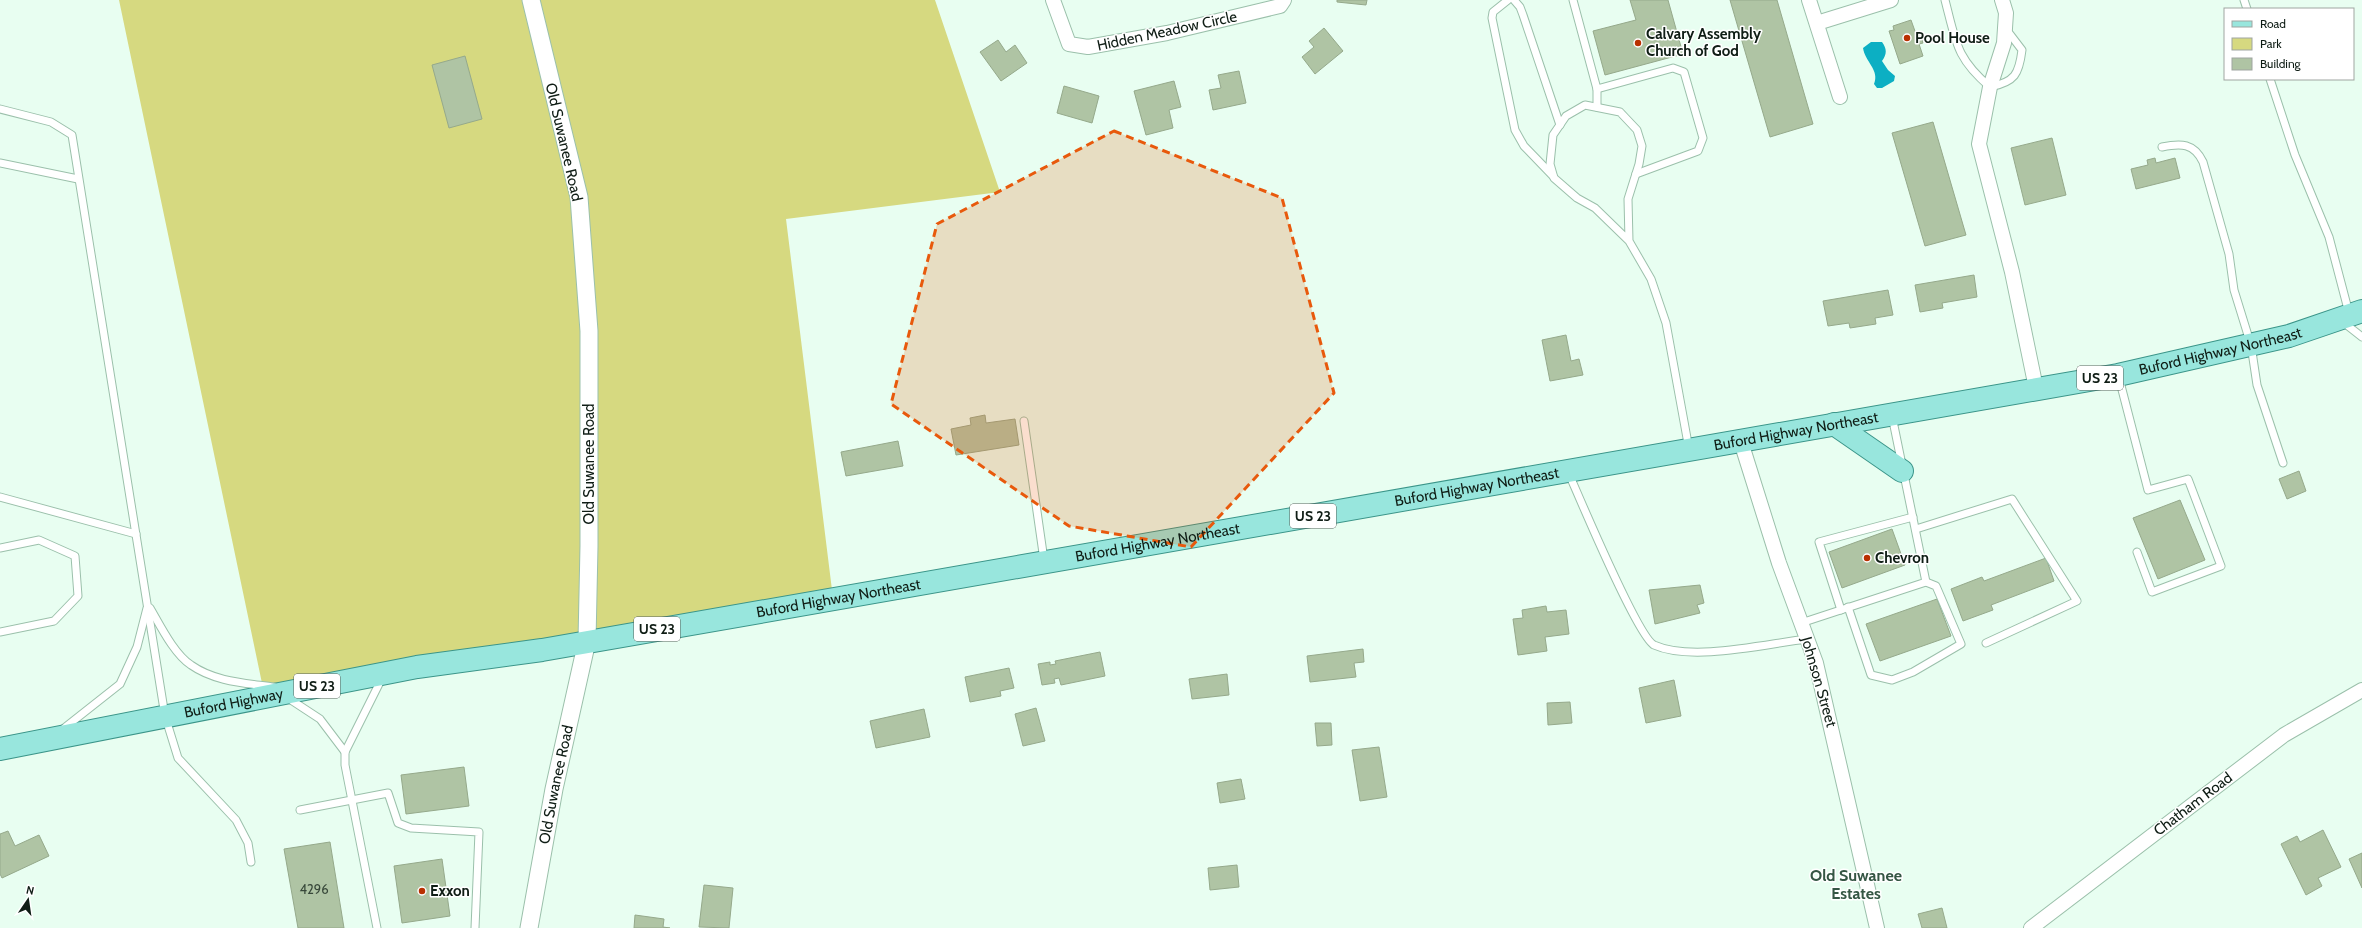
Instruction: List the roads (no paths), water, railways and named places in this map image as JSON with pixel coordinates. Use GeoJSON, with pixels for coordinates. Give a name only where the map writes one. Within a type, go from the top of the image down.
{"type":"FeatureCollection","features":[{"type":"Feature","properties":{"kind":"main road","name":"Buford Highway Northeast"},"geometry":{"type":"LineString","coordinates":[[587,641],[1741,442],[2036,388],[2118,375],[2289,336],[2350,315]]}},
{"type":"Feature","properties":{"kind":"main road"},"geometry":{"type":"LineString","coordinates":[[1834,424],[1902,471]]}},
{"type":"Feature","properties":{"kind":"main road","name":"Buford Highway"},"geometry":{"type":"LineString","coordinates":[[0,749],[417,667],[542,650],[587,641]]}},
{"type":"Feature","properties":{"kind":"street","name":"Old Suwanee Road"},"geometry":{"type":"LineString","coordinates":[[529,928],[553,796],[587,641],[589,546],[589,331],[579,197],[531,0]]}},
{"type":"Feature","properties":{"kind":"street","name":"Hidden Meadow Circle"},"geometry":{"type":"LineString","coordinates":[[1053,0],[1069,44],[1088,47],[1167,33],[1280,6],[1284,0]]}},
{"type":"Feature","properties":{"kind":"street"},"geometry":{"type":"LineString","coordinates":[[1810,0],[1840,97]]}},
{"type":"Feature","properties":{"kind":"street"},"geometry":{"type":"LineString","coordinates":[[1817,23],[1891,0]]}},
{"type":"Feature","properties":{"kind":"street"},"geometry":{"type":"LineString","coordinates":[[2002,0],[2006,14],[2004,43],[1990,87],[1979,144],[2012,272],[2036,388]]}},
{"type":"Feature","properties":{"kind":"street","name":"Johnson Street"},"geometry":{"type":"LineString","coordinates":[[1741,442],[1779,563],[1816,663],[1877,928]]}},
{"type":"Feature","properties":{"kind":"street","name":"Chatham Road"},"geometry":{"type":"LineString","coordinates":[[2031,928],[2284,735],[2362,690]]}},
{"type":"Feature","properties":{"kind":"lane"},"geometry":{"type":"LineString","coordinates":[[1508,0],[1496,8],[1493,12],[1492,18],[1515,130],[1524,146],[1554,178],[1577,198],[1595,208],[1629,241],[1651,279],[1666,323],[1689,451]]}},
{"type":"Feature","properties":{"kind":"lane"},"geometry":{"type":"LineString","coordinates":[[1514,0],[1520,7],[1560,125]]}},
{"type":"Feature","properties":{"kind":"lane"},"geometry":{"type":"LineString","coordinates":[[1573,0],[1597,89],[1597,107]]}},
{"type":"Feature","properties":{"kind":"lane"},"geometry":{"type":"LineString","coordinates":[[1945,0],[1959,51],[1972,71],[1990,87],[2008,83],[2020,69],[2022,50],[2005,28]]}},
{"type":"Feature","properties":{"kind":"lane"},"geometry":{"type":"LineString","coordinates":[[1597,89],[1673,68],[1684,72],[1703,138],[1701,146],[1698,151],[1636,174]]}},
{"type":"Feature","properties":{"kind":"lane"},"geometry":{"type":"LineString","coordinates":[[2270,80],[2295,155],[2329,237],[2350,315],[2362,336]]}},
{"type":"Feature","properties":{"kind":"lane"},"geometry":{"type":"LineString","coordinates":[[1554,178],[1550,164],[1553,135],[1566,116],[1585,105],[1620,112],[1637,130],[1642,146],[1636,174],[1628,199],[1629,241]]}},
{"type":"Feature","properties":{"kind":"lane"},"geometry":{"type":"LineString","coordinates":[[0,109],[50,122],[72,135],[165,716],[178,758],[236,820],[248,843],[251,862]]}},
{"type":"Feature","properties":{"kind":"lane"},"geometry":{"type":"LineString","coordinates":[[2162,147],[2173,145],[2192,147],[2198,151],[2200,156],[2218,209],[2229,254],[2239,309],[2251,345],[2257,384],[2283,463]]}},
{"type":"Feature","properties":{"kind":"lane"},"geometry":{"type":"LineString","coordinates":[[0,163],[78,179]]}},
{"type":"Feature","properties":{"kind":"lane"},"geometry":{"type":"LineString","coordinates":[[2118,375],[2148,490],[2188,479],[2221,566],[2152,592],[2137,552]]}},
{"type":"Feature","properties":{"kind":"lane"},"geometry":{"type":"LineString","coordinates":[[1891,414],[1926,582]]}},
{"type":"Feature","properties":{"kind":"lane"},"geometry":{"type":"LineString","coordinates":[[1024,421],[1045,562]]}},
{"type":"Feature","properties":{"kind":"lane"},"geometry":{"type":"LineString","coordinates":[[1568,472],[1633,615],[1652,644],[1666,649],[1695,653],[1807,639]]}},
{"type":"Feature","properties":{"kind":"lane"},"geometry":{"type":"LineString","coordinates":[[0,497],[136,534]]}},
{"type":"Feature","properties":{"kind":"lane"},"geometry":{"type":"LineString","coordinates":[[1916,529],[2012,499],[2077,601],[1986,643]]}},
{"type":"Feature","properties":{"kind":"lane"},"geometry":{"type":"LineString","coordinates":[[1801,623],[1845,608],[1926,582],[1936,586],[1961,644],[1913,672],[1892,680],[1871,675],[1845,608],[1819,542],[1913,517]]}},
{"type":"Feature","properties":{"kind":"lane"},"geometry":{"type":"LineString","coordinates":[[0,548],[39,540],[75,556],[78,596],[54,621],[0,632]]}},
{"type":"Feature","properties":{"kind":"lane"},"geometry":{"type":"LineString","coordinates":[[148,604],[167,638],[190,665],[219,679],[289,692],[320,719],[345,752]]}},
{"type":"Feature","properties":{"kind":"lane"},"geometry":{"type":"LineString","coordinates":[[53,738],[120,684],[137,647],[148,604]]}},
{"type":"Feature","properties":{"kind":"lane"},"geometry":{"type":"LineString","coordinates":[[377,928],[345,765],[345,752],[386,673]]}},
{"type":"Feature","properties":{"kind":"lane"},"geometry":{"type":"LineString","coordinates":[[300,810],[388,793],[398,823],[411,828],[479,832],[474,928]]}},
{"type":"Feature","properties":{"kind":"water"},"geometry":{"type":"Polygon","coordinates":[[[1871,42],[1882,42],[1886,52],[1882,61],[1888,70],[1895,76],[1894,81],[1882,88],[1877,88],[1874,84],[1874,70],[1864,53],[1863,48],[1871,42]]]}},
{"type":"Feature","properties":{"kind":"place","name":"Pool House"},"geometry":{"type":"Point","coordinates":[1907,38]}},
{"type":"Feature","properties":{"kind":"place","name":"Calvary Assembly Church of God"},"geometry":{"type":"Point","coordinates":[1638,43]}},
{"type":"Feature","properties":{"kind":"place","name":"Chevron"},"geometry":{"type":"Point","coordinates":[1867,558]}},
{"type":"Feature","properties":{"kind":"place","name":"Exxon"},"geometry":{"type":"Point","coordinates":[422,891]}},
{"type":"Feature","properties":{"kind":"district","name":"Old Suwanee Estates"},"geometry":{"type":"Point","coordinates":[1856,884]}}]}
